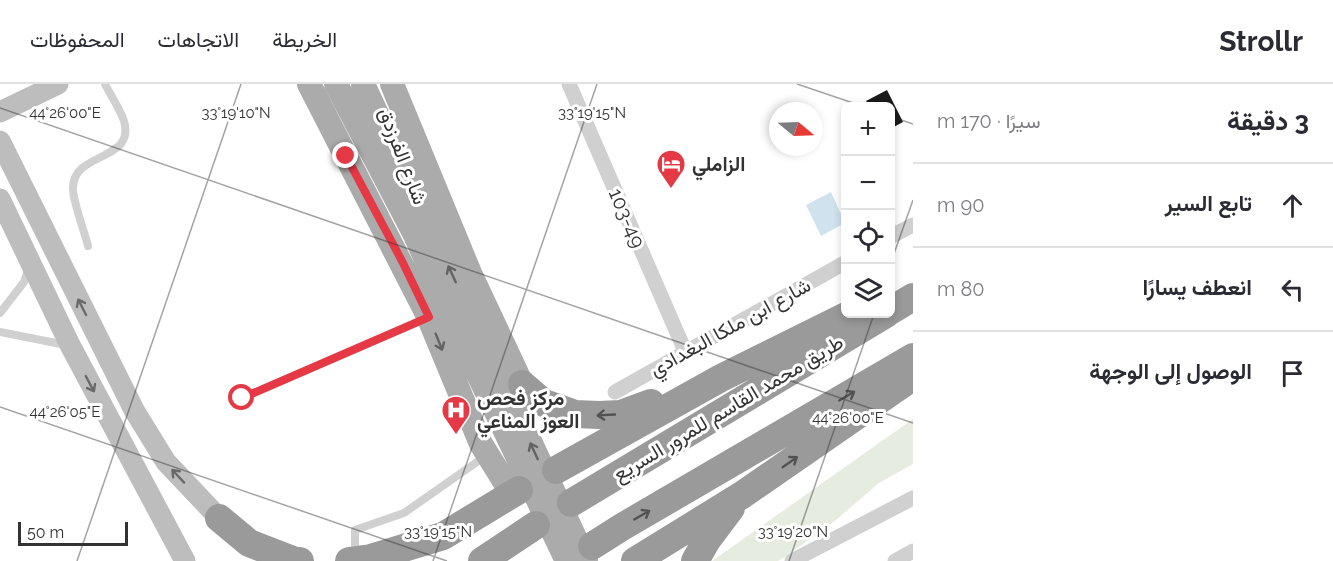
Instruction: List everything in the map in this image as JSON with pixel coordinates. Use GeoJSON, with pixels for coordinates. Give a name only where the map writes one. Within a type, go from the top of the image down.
{"type":"FeatureCollection","features":[{"type":"Feature","properties":{"kind":"highway"},"geometry":{"type":"LineString","coordinates":[[895,291],[913,282]]}},
{"type":"Feature","properties":{"kind":"highway"},"geometry":{"type":"LineString","coordinates":[[895,308],[913,297]]}},
{"type":"Feature","properties":{"kind":"highway"},"geometry":{"type":"LineString","coordinates":[[555,470],[721,378],[842,318]]}},
{"type":"Feature","properties":{"kind":"highway","name":"طريق محمد القاسم للمرور السريع"},"geometry":{"type":"LineString","coordinates":[[571,503],[878,318]]}},
{"type":"Feature","properties":{"kind":"highway"},"geometry":{"type":"LineString","coordinates":[[589,554],[622,527],[913,357]]}},
{"type":"Feature","properties":{"kind":"highway"},"geometry":{"type":"LineString","coordinates":[[635,561],[742,495],[913,377]]}},
{"type":"Feature","properties":{"kind":"highway"},"geometry":{"type":"LineString","coordinates":[[522,384],[544,404],[575,414],[599,415],[621,414],[721,378]]}},
{"type":"Feature","properties":{"kind":"highway"},"geometry":{"type":"LineString","coordinates":[[352,561],[370,558],[443,536],[515,492]]}},
{"type":"Feature","properties":{"kind":"highway"},"geometry":{"type":"LineString","coordinates":[[695,561],[707,540],[742,495]]}},
{"type":"Feature","properties":{"kind":"highway"},"geometry":{"type":"LineString","coordinates":[[219,518],[249,543],[300,561]]}},
{"type":"Feature","properties":{"kind":"highway"},"geometry":{"type":"LineString","coordinates":[[482,561],[536,525]]}},
{"type":"Feature","properties":{"kind":"main road"},"geometry":{"type":"LineString","coordinates":[[309,84],[402,261],[491,452],[515,492]]}},
{"type":"Feature","properties":{"kind":"main road","name":"شارع الفرزدق"},"geometry":{"type":"LineString","coordinates":[[336,84],[423,231]]}},
{"type":"Feature","properties":{"kind":"main road"},"geometry":{"type":"LineString","coordinates":[[363,84],[423,231],[468,353],[567,561]]}},
{"type":"Feature","properties":{"kind":"main road","name":"شارع الفرزدق"},"geometry":{"type":"LineString","coordinates":[[375,84],[423,231]]}},
{"type":"Feature","properties":{"kind":"main road"},"geometry":{"type":"LineString","coordinates":[[392,84],[470,273],[522,384],[531,417]]}},
{"type":"Feature","properties":{"kind":"main road"},"geometry":{"type":"LineString","coordinates":[[423,231],[589,554]]}},
{"type":"Feature","properties":{"kind":"street"},"geometry":{"type":"LineString","coordinates":[[0,112],[58,84]]}},
{"type":"Feature","properties":{"kind":"street","name":"103-49"},"geometry":{"type":"LineString","coordinates":[[569,84],[685,351]]}},
{"type":"Feature","properties":{"kind":"street"},"geometry":{"type":"LineString","coordinates":[[0,141],[134,410],[166,462],[219,518]]}},
{"type":"Feature","properties":{"kind":"street"},"geometry":{"type":"LineString","coordinates":[[0,200],[70,345],[185,561]]}},
{"type":"Feature","properties":{"kind":"street"},"geometry":{"type":"LineString","coordinates":[[895,235],[913,225]]}},
{"type":"Feature","properties":{"kind":"street","name":"شارع ابن ملكا البغدادي"},"geometry":{"type":"LineString","coordinates":[[615,392],[842,264]]}},
{"type":"Feature","properties":{"kind":"street"},"geometry":{"type":"LineString","coordinates":[[792,561],[913,498]]}},
{"type":"Feature","properties":{"kind":"street"},"geometry":{"type":"LineString","coordinates":[[895,561],[913,551]]}},
{"type":"Feature","properties":{"kind":"lane"},"geometry":{"type":"LineString","coordinates":[[88,246],[72,188],[76,175],[83,165],[112,153],[121,143],[125,132],[124,122],[105,84]]}},
{"type":"Feature","properties":{"kind":"lane"},"geometry":{"type":"LineString","coordinates":[[0,313],[24,282],[30,265]]}},
{"type":"Feature","properties":{"kind":"lane"},"geometry":{"type":"LineString","coordinates":[[242,398],[429,317]]}},
{"type":"Feature","properties":{"kind":"lane"},"geometry":{"type":"LineString","coordinates":[[0,332],[70,345]]}},
{"type":"Feature","properties":{"kind":"lane"},"geometry":{"type":"LineString","coordinates":[[352,561],[354,530],[404,513],[491,452]]}},
{"type":"Feature","properties":{"kind":"shaded area"},"geometry":{"type":"Polygon","coordinates":[[[913,419],[913,464],[879,483],[836,520],[785,557],[778,561],[712,561],[913,419]]]}},
{"type":"Feature","properties":{"kind":"water"},"geometry":{"type":"Polygon","coordinates":[[[831,192],[841,214],[841,225],[821,236],[806,205],[831,192]]]}},
{"type":"Feature","properties":{"kind":"building"},"geometry":{"type":"Polygon","coordinates":[[[887,90],[893,102],[867,102],[887,90]]]}},
{"type":"Feature","properties":{"kind":"building"},"geometry":{"type":"Polygon","coordinates":[[[895,106],[903,122],[895,126],[895,106]]]}},
{"type":"Feature","properties":{"kind":"place","name":"الزاملي"},"geometry":{"type":"Point","coordinates":[671,190]}},
{"type":"Feature","properties":{"kind":"place","name":"مركز فحص العوز المناعي"},"geometry":{"type":"Point","coordinates":[456,436]}},
{"type":"Feature","properties":{"kind":"route"},"geometry":{"type":"LineString","coordinates":[[242,398],[429,317],[346,156]]}}]}
